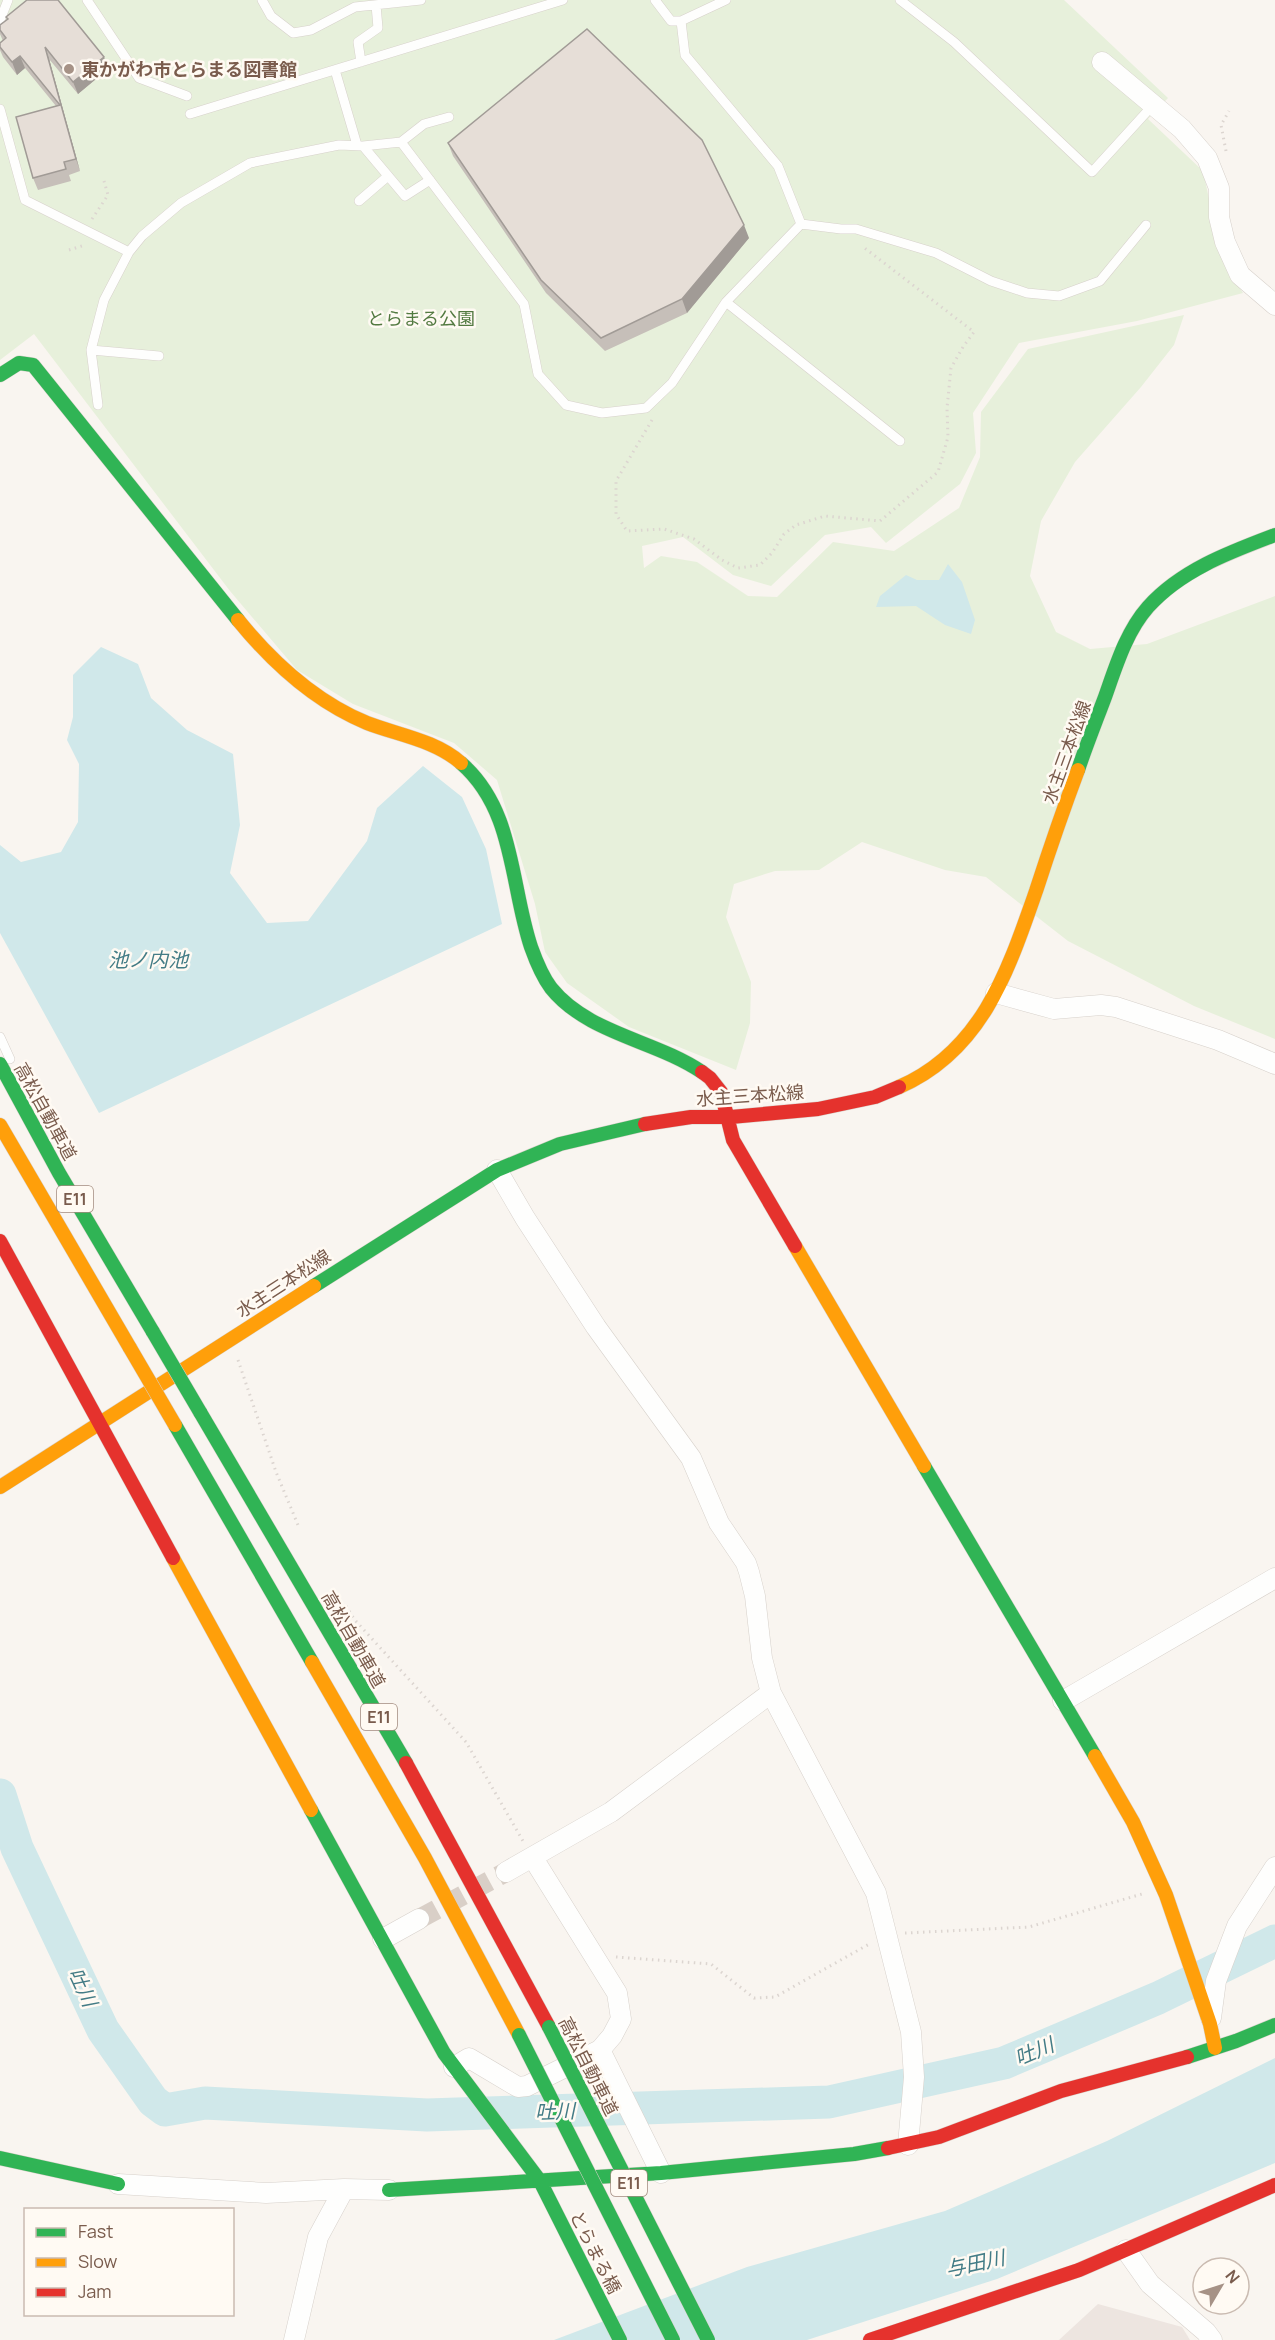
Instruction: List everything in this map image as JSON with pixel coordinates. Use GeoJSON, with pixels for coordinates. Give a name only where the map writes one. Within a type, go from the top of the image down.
{"type":"FeatureCollection","features":[{"type":"Feature","properties":{"kind":"main road"},"geometry":{"type":"LineString","coordinates":[[0,375],[15,364],[28,362],[33,365],[254,640],[307,691],[369,723],[432,744],[460,761],[471,771],[489,796],[500,820],[511,855],[531,948],[551,988],[568,1006],[588,1019],[693,1065],[715,1082],[721,1092],[734,1140],[1133,1822],[1163,1889],[1210,2024],[1215,2048]]}},
{"type":"Feature","properties":{"kind":"main road","name":"水主三本松線"},"geometry":{"type":"LineString","coordinates":[[0,1487],[100,1421],[497,1170],[560,1144],[624,1128],[687,1118],[727,1117],[853,1103],[900,1089],[924,1076],[951,1054],[973,1028],[996,993],[1012,960],[1089,736],[1126,639],[1149,606],[1174,584],[1203,566],[1240,548],[1275,535]]}},
{"type":"Feature","properties":{"kind":"main road","name":"高松自動車道"},"geometry":{"type":"LineString","coordinates":[[0,1064],[59,1173],[400,1752],[549,2027],[708,2340]]}},
{"type":"Feature","properties":{"kind":"main road","name":"E11"},"geometry":{"type":"LineString","coordinates":[[0,1125],[425,1858],[519,2035],[673,2340]]}},
{"type":"Feature","properties":{"kind":"main road","name":"とらまる橋"},"geometry":{"type":"LineString","coordinates":[[0,1241],[444,2053],[540,2181],[620,2340]]}},
{"type":"Feature","properties":{"kind":"main road"},"geometry":{"type":"LineString","coordinates":[[389,2190],[661,2174],[854,2154],[908,2145],[939,2137],[1061,2091],[1215,2048],[1275,2025]]}},
{"type":"Feature","properties":{"kind":"main road"},"geometry":{"type":"LineString","coordinates":[[0,2158],[118,2184]]}},
{"type":"Feature","properties":{"kind":"main road"},"geometry":{"type":"LineString","coordinates":[[870,2340],[1078,2270],[1275,2185]]}},
{"type":"Feature","properties":{"kind":"street"},"geometry":{"type":"LineString","coordinates":[[1102,62],[1182,129],[1207,158],[1219,188],[1219,217],[1225,242],[1240,275],[1275,305]]}},
{"type":"Feature","properties":{"kind":"street"},"geometry":{"type":"LineString","coordinates":[[996,993],[1054,1010],[1101,1005],[1116,1007],[1218,1040],[1275,1064]]}},
{"type":"Feature","properties":{"kind":"street"},"geometry":{"type":"LineString","coordinates":[[497,1170],[525,1218],[596,1327],[691,1458],[719,1523],[746,1563],[755,1596],[762,1658],[771,1693],[876,1893],[910,2032],[915,2077],[908,2145]]}},
{"type":"Feature","properties":{"kind":"street"},"geometry":{"type":"LineString","coordinates":[[1064,1701],[1275,1578]]}},
{"type":"Feature","properties":{"kind":"street"},"geometry":{"type":"LineString","coordinates":[[506,1872],[611,1812],[771,1693]]}},
{"type":"Feature","properties":{"kind":"street"},"geometry":{"type":"LineString","coordinates":[[454,2067],[469,2058],[518,2087],[527,2086],[600,2050],[612,2036],[621,2019],[618,1993],[533,1858]]}},
{"type":"Feature","properties":{"kind":"street"},"geometry":{"type":"LineString","coordinates":[[1210,2024],[1216,1981],[1237,1926],[1275,1867]]}},
{"type":"Feature","properties":{"kind":"street"},"geometry":{"type":"LineString","coordinates":[[383,1939],[419,1919]]}},
{"type":"Feature","properties":{"kind":"street"},"geometry":{"type":"LineString","coordinates":[[600,2050],[661,2174]]}},
{"type":"Feature","properties":{"kind":"street"},"geometry":{"type":"LineString","coordinates":[[118,2184],[266,2193],[345,2189],[389,2190]]}},
{"type":"Feature","properties":{"kind":"street"},"geometry":{"type":"LineString","coordinates":[[294,2340],[318,2237],[345,2189]]}},
{"type":"Feature","properties":{"kind":"street"},"geometry":{"type":"LineString","coordinates":[[1126,2250],[1150,2284],[1206,2332],[1212,2340]]}},
{"type":"Feature","properties":{"kind":"lane"},"geometry":{"type":"LineString","coordinates":[[0,20],[8,0]]}},
{"type":"Feature","properties":{"kind":"lane"},"geometry":{"type":"LineString","coordinates":[[87,0],[140,78],[187,96]]}},
{"type":"Feature","properties":{"kind":"lane"},"geometry":{"type":"LineString","coordinates":[[262,0],[272,16],[293,33],[311,30],[356,7],[421,0]]}},
{"type":"Feature","properties":{"kind":"lane"},"geometry":{"type":"LineString","coordinates":[[190,114],[563,0]]}},
{"type":"Feature","properties":{"kind":"lane"},"geometry":{"type":"LineString","coordinates":[[655,0],[671,21],[681,21],[726,0]]}},
{"type":"Feature","properties":{"kind":"lane"},"geometry":{"type":"LineString","coordinates":[[900,0],[954,42],[1092,172],[1153,105]]}},
{"type":"Feature","properties":{"kind":"lane"},"geometry":{"type":"LineString","coordinates":[[361,62],[358,42],[378,28],[376,5]]}},
{"type":"Feature","properties":{"kind":"lane"},"geometry":{"type":"LineString","coordinates":[[681,21],[685,55],[778,166],[801,224]]}},
{"type":"Feature","properties":{"kind":"lane"},"geometry":{"type":"LineString","coordinates":[[334,70],[360,145],[405,196],[430,180]]}},
{"type":"Feature","properties":{"kind":"lane"},"geometry":{"type":"LineString","coordinates":[[0,108],[25,200],[129,252]]}},
{"type":"Feature","properties":{"kind":"lane"},"geometry":{"type":"LineString","coordinates":[[98,405],[91,350],[104,300],[129,252],[142,236],[181,203],[250,163],[339,145],[401,142],[424,124],[448,117]]}},
{"type":"Feature","properties":{"kind":"lane"},"geometry":{"type":"LineString","coordinates":[[401,142],[524,304],[538,374],[566,405],[602,413],[646,408],[672,383],[726,302],[801,224]]}},
{"type":"Feature","properties":{"kind":"lane"},"geometry":{"type":"LineString","coordinates":[[358,201],[388,176]]}},
{"type":"Feature","properties":{"kind":"lane"},"geometry":{"type":"LineString","coordinates":[[801,224],[856,229],[936,253],[991,282],[1027,293],[1059,296],[1100,280],[1146,225]]}},
{"type":"Feature","properties":{"kind":"lane"},"geometry":{"type":"LineString","coordinates":[[726,302],[900,441]]}},
{"type":"Feature","properties":{"kind":"lane"},"geometry":{"type":"LineString","coordinates":[[91,350],[159,356]]}},
{"type":"Feature","properties":{"kind":"lane"},"geometry":{"type":"LineString","coordinates":[[0,1037],[59,1173]]}},
{"type":"Feature","properties":{"kind":"lane"},"geometry":{"type":"LineString","coordinates":[[0,1138],[35,1187]]}},
{"type":"Feature","properties":{"kind":"path"},"geometry":{"type":"LineString","coordinates":[[1214,176],[1227,157],[1221,125],[1229,111]]}},
{"type":"Feature","properties":{"kind":"path"},"geometry":{"type":"LineString","coordinates":[[85,230],[108,195],[104,181]]}},
{"type":"Feature","properties":{"kind":"path"},"geometry":{"type":"LineString","coordinates":[[646,408],[653,422],[616,481],[616,514],[627,531],[664,529],[694,540],[722,560],[738,568],[760,565],[772,553],[784,534],[796,525],[825,516],[880,521],[938,472],[948,437],[947,408],[951,369],[963,346],[974,332],[841,229]]}},
{"type":"Feature","properties":{"kind":"path"},"geometry":{"type":"LineString","coordinates":[[231,1338],[276,1472],[302,1535]]}},
{"type":"Feature","properties":{"kind":"path"},"geometry":{"type":"LineString","coordinates":[[342,1600],[354,1619],[466,1742],[533,1858]]}},
{"type":"Feature","properties":{"kind":"path"},"geometry":{"type":"LineString","coordinates":[[594,1955],[711,1964],[754,1998],[775,1997],[886,1934],[1029,1928],[1163,1889]]}},
{"type":"Feature","properties":{"kind":"shaded area"},"geometry":{"type":"Polygon","coordinates":[[[1098,2304],[1182,2327],[1190,2340],[1059,2340],[1098,2304]]]}},
{"type":"Feature","properties":{"kind":"green space","name":"とらまる公園"},"geometry":{"type":"Polygon","coordinates":[[[0,0],[1064,0],[1168,98],[1148,119],[1203,171],[1222,259],[1243,293],[1137,321],[1019,343],[973,413],[976,453],[960,484],[886,543],[871,527],[825,535],[771,586],[733,575],[683,537],[642,546],[644,568],[661,556],[697,562],[748,596],[777,597],[833,542],[894,551],[959,508],[980,457],[981,412],[1028,349],[1184,315],[1174,345],[1141,387],[1075,462],[1041,521],[1030,576],[1056,632],[1090,649],[1147,644],[1275,596],[1275,1039],[1194,1006],[1068,941],[986,877],[945,870],[862,842],[819,870],[775,871],[734,884],[726,917],[751,982],[750,1023],[736,1070],[629,1027],[567,983],[545,952],[535,904],[497,780],[454,743],[353,704],[297,670],[230,591],[34,334],[0,360],[0,0]]]}},
{"type":"Feature","properties":{"kind":"water"},"geometry":{"type":"Polygon","coordinates":[[[948,564],[962,582],[975,620],[971,634],[945,625],[916,606],[876,607],[880,596],[906,575],[917,580],[939,580],[948,564]]]}},
{"type":"Feature","properties":{"kind":"water","name":"池ノ内池"},"geometry":{"type":"Polygon","coordinates":[[[101,647],[138,664],[151,698],[187,730],[233,754],[240,825],[230,873],[267,923],[308,921],[367,841],[377,808],[423,766],[462,797],[486,849],[502,924],[99,1113],[0,933],[0,845],[21,862],[61,852],[78,822],[79,764],[67,740],[73,717],[73,675],[101,647]]]}},
{"type":"Feature","properties":{"kind":"water","name":"与田川"},"geometry":{"type":"Polygon","coordinates":[[[1275,2058],[1275,2163],[997,2279],[807,2340],[554,2340],[747,2267],[945,2211],[1107,2141],[1275,2058]]]}},
{"type":"Feature","properties":{"kind":"building"},"geometry":{"type":"Polygon","coordinates":[[[27,0],[58,0],[104,57],[73,82],[45,47],[76,159],[64,162],[66,169],[33,178],[16,117],[60,105],[20,56],[12,62],[0,47],[0,43],[6,38],[0,30],[0,25],[27,0]]]}},
{"type":"Feature","properties":{"kind":"building"},"geometry":{"type":"Polygon","coordinates":[[[587,29],[702,140],[744,225],[682,299],[601,338],[541,280],[448,143],[587,29]]]}},
{"type":"Feature","properties":{"kind":"waterway","name":"吐川"},"geometry":{"type":"LineString","coordinates":[[0,1795],[17,1848],[103,2030],[153,2101],[165,2110],[205,2103],[427,2115],[829,2102],[1004,2063],[1158,1998],[1275,1941]]}},
{"type":"Feature","properties":{"kind":"tunnel"},"geometry":{"type":"LineString","coordinates":[[419,1919],[506,1872]]}},
{"type":"Feature","properties":{"kind":"traffic: fast"},"geometry":{"type":"LineString","coordinates":[[0,375],[19,363],[33,365],[238,620]]}},
{"type":"Feature","properties":{"kind":"traffic: fast"},"geometry":{"type":"LineString","coordinates":[[1078,770],[1122,650],[1148,607],[1161,594],[1191,572],[1224,555],[1275,535]]}},
{"type":"Feature","properties":{"kind":"traffic: fast"},"geometry":{"type":"LineString","coordinates":[[461,763],[479,782],[492,803],[501,825],[531,947],[551,988],[566,1004],[584,1016],[684,1061],[702,1072]]}},
{"type":"Feature","properties":{"kind":"traffic: fast"},"geometry":{"type":"LineString","coordinates":[[0,1064],[59,1173],[153,1332]]}},
{"type":"Feature","properties":{"kind":"traffic: fast"},"geometry":{"type":"LineString","coordinates":[[314,1286],[497,1170],[560,1144],[645,1124]]}},
{"type":"Feature","properties":{"kind":"traffic: fast"},"geometry":{"type":"LineString","coordinates":[[153,1332],[200,1412]]}},
{"type":"Feature","properties":{"kind":"traffic: fast"},"geometry":{"type":"LineString","coordinates":[[200,1412],[406,1763]]}},
{"type":"Feature","properties":{"kind":"traffic: fast"},"geometry":{"type":"LineString","coordinates":[[175,1425],[312,1662]]}},
{"type":"Feature","properties":{"kind":"traffic: fast"},"geometry":{"type":"LineString","coordinates":[[924,1466],[1095,1756]]}},
{"type":"Feature","properties":{"kind":"traffic: fast"},"geometry":{"type":"LineString","coordinates":[[311,1810],[444,2053],[540,2181],[620,2340]]}},
{"type":"Feature","properties":{"kind":"traffic: fast"},"geometry":{"type":"LineString","coordinates":[[1187,2057],[1275,2025]]}},
{"type":"Feature","properties":{"kind":"traffic: fast"},"geometry":{"type":"LineString","coordinates":[[549,2027],[708,2340]]}},
{"type":"Feature","properties":{"kind":"traffic: fast"},"geometry":{"type":"LineString","coordinates":[[519,2035],[673,2340]]}},
{"type":"Feature","properties":{"kind":"traffic: fast"},"geometry":{"type":"LineString","coordinates":[[389,2190],[661,2173],[854,2154],[888,2148]]}},
{"type":"Feature","properties":{"kind":"traffic: fast"},"geometry":{"type":"LineString","coordinates":[[0,2158],[118,2184]]}},
{"type":"Feature","properties":{"kind":"traffic: slow"},"geometry":{"type":"LineString","coordinates":[[238,620],[296,680],[330,704],[367,723],[428,743],[461,763]]}},
{"type":"Feature","properties":{"kind":"traffic: slow"},"geometry":{"type":"LineString","coordinates":[[899,1087],[928,1072],[951,1052],[971,1030],[988,1005],[1014,950],[1078,770]]}},
{"type":"Feature","properties":{"kind":"traffic: slow"},"geometry":{"type":"LineString","coordinates":[[0,1125],[130,1348]]}},
{"type":"Feature","properties":{"kind":"traffic: slow"},"geometry":{"type":"LineString","coordinates":[[795,1246],[924,1466]]}},
{"type":"Feature","properties":{"kind":"traffic: slow"},"geometry":{"type":"LineString","coordinates":[[0,1487],[314,1286]]}},
{"type":"Feature","properties":{"kind":"traffic: slow"},"geometry":{"type":"LineString","coordinates":[[130,1348],[175,1425]]}},
{"type":"Feature","properties":{"kind":"traffic: slow"},"geometry":{"type":"LineString","coordinates":[[173,1558],[311,1810]]}},
{"type":"Feature","properties":{"kind":"traffic: slow"},"geometry":{"type":"LineString","coordinates":[[312,1662],[425,1858],[519,2035]]}},
{"type":"Feature","properties":{"kind":"traffic: slow"},"geometry":{"type":"LineString","coordinates":[[1095,1756],[1133,1822],[1166,1895],[1210,2024],[1215,2048]]}},
{"type":"Feature","properties":{"kind":"traffic: jam"},"geometry":{"type":"LineString","coordinates":[[702,1072],[721,1092],[733,1140],[795,1246]]}},
{"type":"Feature","properties":{"kind":"traffic: jam"},"geometry":{"type":"LineString","coordinates":[[645,1124],[691,1117],[731,1117],[818,1109],[875,1097],[899,1087]]}},
{"type":"Feature","properties":{"kind":"traffic: jam"},"geometry":{"type":"LineString","coordinates":[[0,1241],[173,1558]]}},
{"type":"Feature","properties":{"kind":"traffic: jam"},"geometry":{"type":"LineString","coordinates":[[406,1763],[549,2027]]}},
{"type":"Feature","properties":{"kind":"traffic: jam"},"geometry":{"type":"LineString","coordinates":[[888,2148],[939,2137],[1061,2091],[1187,2057]]}},
{"type":"Feature","properties":{"kind":"traffic: jam"},"geometry":{"type":"LineString","coordinates":[[870,2340],[1079,2270],[1275,2185]]}},
{"type":"Feature","properties":{"kind":"place","name":"東かがわ市とらまる図書館"},"geometry":{"type":"Point","coordinates":[69,69]}}]}
